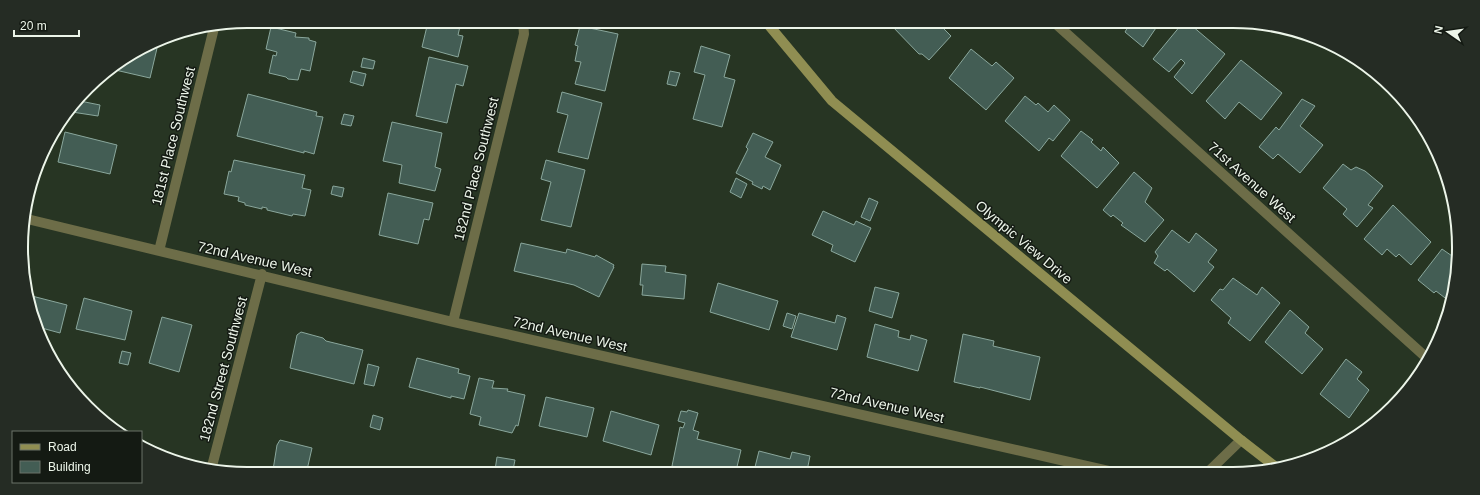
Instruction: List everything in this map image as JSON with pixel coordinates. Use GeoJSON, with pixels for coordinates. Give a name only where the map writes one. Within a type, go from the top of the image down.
{"type":"FeatureCollection","features":[{"type":"Feature","properties":{"kind":"main road","name":"Olympic View Drive"},"geometry":{"type":"LineString","coordinates":[[771,28],[832,101],[1240,440],[1271,464]]}},
{"type":"Feature","properties":{"kind":"street","name":"182nd Place Southwest"},"geometry":{"type":"LineString","coordinates":[[453,322],[524,34],[524,28]]}},
{"type":"Feature","properties":{"kind":"street","name":"71st Avenue West"},"geometry":{"type":"LineString","coordinates":[[1060,28],[1424,355]]}},
{"type":"Feature","properties":{"kind":"street","name":"181st Place Southwest"},"geometry":{"type":"LineString","coordinates":[[159,251],[213,31]]}},
{"type":"Feature","properties":{"kind":"street","name":"72nd Avenue West"},"geometry":{"type":"LineString","coordinates":[[30,220],[262,274],[453,322],[1091,467]]}},
{"type":"Feature","properties":{"kind":"street","name":"182nd Street Southwest"},"geometry":{"type":"LineString","coordinates":[[213,464],[262,274]]}},
{"type":"Feature","properties":{"kind":"street"},"geometry":{"type":"LineString","coordinates":[[1213,467],[1240,440]]}},
{"type":"Feature","properties":{"kind":"building"},"geometry":{"type":"Polygon","coordinates":[[[271,28],[296,33],[295,37],[309,38],[309,40],[316,42],[310,71],[301,69],[298,80],[288,79],[286,77],[269,73],[273,55],[276,56],[277,52],[266,49],[271,28]]]}},
{"type":"Feature","properties":{"kind":"building"},"geometry":{"type":"Polygon","coordinates":[[[427,28],[460,28],[458,35],[463,36],[458,57],[422,47],[427,28]]]}},
{"type":"Feature","properties":{"kind":"building"},"geometry":{"type":"Polygon","coordinates":[[[579,28],[590,28],[618,34],[605,91],[575,84],[581,62],[575,61],[578,46],[575,45],[579,28]]]}},
{"type":"Feature","properties":{"kind":"building"},"geometry":{"type":"Polygon","coordinates":[[[894,28],[943,28],[951,36],[929,60],[922,54],[919,54],[894,28]]]}},
{"type":"Feature","properties":{"kind":"building"},"geometry":{"type":"Polygon","coordinates":[[[1127,28],[1156,28],[1143,47],[1125,32],[1127,28]]]}},
{"type":"Feature","properties":{"kind":"building"},"geometry":{"type":"Polygon","coordinates":[[[1179,28],[1195,28],[1225,54],[1192,94],[1174,77],[1185,63],[1181,59],[1169,72],[1153,59],[1179,28]]]}},
{"type":"Feature","properties":{"kind":"building"},"geometry":{"type":"Polygon","coordinates":[[[701,46],[730,55],[724,77],[735,80],[722,127],[693,119],[705,75],[694,72],[701,46]]]}},
{"type":"Feature","properties":{"kind":"building"},"geometry":{"type":"Polygon","coordinates":[[[157,48],[150,78],[118,71],[138,57],[157,48]]]}},
{"type":"Feature","properties":{"kind":"building"},"geometry":{"type":"Polygon","coordinates":[[[971,49],[992,66],[996,62],[1014,78],[986,110],[949,78],[971,49]]]}},
{"type":"Feature","properties":{"kind":"building"},"geometry":{"type":"Polygon","coordinates":[[[429,57],[468,66],[463,86],[456,84],[447,123],[416,116],[429,57]]]}},
{"type":"Feature","properties":{"kind":"building"},"geometry":{"type":"Polygon","coordinates":[[[363,58],[375,61],[373,69],[361,67],[363,58]]]}},
{"type":"Feature","properties":{"kind":"building"},"geometry":{"type":"Polygon","coordinates":[[[1241,60],[1282,93],[1261,120],[1239,102],[1225,119],[1206,101],[1241,60]]]}},
{"type":"Feature","properties":{"kind":"building"},"geometry":{"type":"Polygon","coordinates":[[[353,71],[366,74],[363,86],[350,82],[353,71]]]}},
{"type":"Feature","properties":{"kind":"building"},"geometry":{"type":"Polygon","coordinates":[[[670,71],[680,73],[676,86],[667,84],[670,71]]]}},
{"type":"Feature","properties":{"kind":"building"},"geometry":{"type":"Polygon","coordinates":[[[562,92],[602,103],[588,159],[558,152],[568,115],[557,112],[562,92]]]}},
{"type":"Feature","properties":{"kind":"building"},"geometry":{"type":"Polygon","coordinates":[[[248,94],[317,112],[316,116],[323,117],[314,154],[304,151],[304,153],[237,136],[248,94]]]}},
{"type":"Feature","properties":{"kind":"building"},"geometry":{"type":"Polygon","coordinates":[[[1025,96],[1036,105],[1038,103],[1048,112],[1054,105],[1070,120],[1053,141],[1049,138],[1039,151],[1005,121],[1025,96]]]}},
{"type":"Feature","properties":{"kind":"building"},"geometry":{"type":"Polygon","coordinates":[[[1302,99],[1315,106],[1300,126],[1323,145],[1300,173],[1278,154],[1273,159],[1259,147],[1276,127],[1279,130],[1302,99]]]}},
{"type":"Feature","properties":{"kind":"building"},"geometry":{"type":"Polygon","coordinates":[[[83,102],[100,105],[98,116],[74,112],[83,102]]]}},
{"type":"Feature","properties":{"kind":"building"},"geometry":{"type":"Polygon","coordinates":[[[344,114],[354,116],[351,126],[341,124],[344,114]]]}},
{"type":"Feature","properties":{"kind":"building"},"geometry":{"type":"Polygon","coordinates":[[[392,122],[442,133],[435,167],[441,169],[435,191],[399,183],[402,165],[383,161],[392,122]]]}},
{"type":"Feature","properties":{"kind":"building"},"geometry":{"type":"Polygon","coordinates":[[[1081,131],[1093,140],[1091,142],[1101,151],[1103,147],[1119,163],[1097,188],[1061,156],[1081,131]]]}},
{"type":"Feature","properties":{"kind":"building"},"geometry":{"type":"Polygon","coordinates":[[[65,132],[117,145],[110,174],[58,162],[65,132]]]}},
{"type":"Feature","properties":{"kind":"building"},"geometry":{"type":"Polygon","coordinates":[[[753,133],[773,142],[765,157],[781,165],[770,190],[763,186],[762,189],[752,184],[753,182],[736,173],[748,149],[746,147],[753,133]]]}},
{"type":"Feature","properties":{"kind":"building"},"geometry":{"type":"Polygon","coordinates":[[[234,160],[305,175],[302,188],[311,190],[305,216],[293,214],[292,216],[267,210],[267,208],[262,207],[262,209],[245,205],[245,203],[238,201],[239,197],[224,194],[229,171],[231,172],[234,160]]]}},
{"type":"Feature","properties":{"kind":"building"},"geometry":{"type":"Polygon","coordinates":[[[546,160],[585,170],[571,227],[541,220],[551,182],[541,179],[546,160]]]}},
{"type":"Feature","properties":{"kind":"building"},"geometry":{"type":"Polygon","coordinates":[[[1343,164],[1351,170],[1356,167],[1365,171],[1383,186],[1368,205],[1373,208],[1357,227],[1343,214],[1347,209],[1323,188],[1343,164]]]}},
{"type":"Feature","properties":{"kind":"building"},"geometry":{"type":"Polygon","coordinates":[[[1134,172],[1152,188],[1145,202],[1164,220],[1145,242],[1121,225],[1123,223],[1113,215],[1111,217],[1103,210],[1134,172]]]}},
{"type":"Feature","properties":{"kind":"building"},"geometry":{"type":"Polygon","coordinates":[[[736,178],[747,184],[741,198],[730,192],[736,178]]]}},
{"type":"Feature","properties":{"kind":"building"},"geometry":{"type":"Polygon","coordinates":[[[333,186],[344,188],[342,197],[331,194],[333,186]]]}},
{"type":"Feature","properties":{"kind":"building"},"geometry":{"type":"Polygon","coordinates":[[[388,193],[433,203],[429,220],[424,219],[418,244],[379,235],[388,193]]]}},
{"type":"Feature","properties":{"kind":"building"},"geometry":{"type":"Polygon","coordinates":[[[869,198],[878,202],[870,221],[861,217],[869,198]]]}},
{"type":"Feature","properties":{"kind":"building"},"geometry":{"type":"Polygon","coordinates":[[[1393,205],[1431,242],[1411,265],[1399,254],[1396,257],[1387,249],[1382,255],[1364,239],[1393,205]]]}},
{"type":"Feature","properties":{"kind":"building"},"geometry":{"type":"Polygon","coordinates":[[[823,211],[854,225],[856,221],[871,228],[855,262],[831,251],[833,245],[812,235],[823,211]]]}},
{"type":"Feature","properties":{"kind":"building"},"geometry":{"type":"Polygon","coordinates":[[[1172,230],[1189,243],[1196,233],[1217,250],[1208,262],[1214,267],[1194,292],[1167,269],[1165,271],[1154,263],[1158,256],[1155,252],[1172,230]]]}},
{"type":"Feature","properties":{"kind":"building"},"geometry":{"type":"Polygon","coordinates":[[[521,243],[566,253],[567,249],[595,257],[596,255],[614,265],[614,267],[599,297],[574,285],[514,271],[521,243]]]}},
{"type":"Feature","properties":{"kind":"building"},"geometry":{"type":"Polygon","coordinates":[[[1442,249],[1452,256],[1446,299],[1436,291],[1434,293],[1418,280],[1442,249]]]}},
{"type":"Feature","properties":{"kind":"building"},"geometry":{"type":"Polygon","coordinates":[[[642,264],[666,266],[665,272],[686,275],[684,299],[642,295],[643,285],[640,285],[642,264]]]}},
{"type":"Feature","properties":{"kind":"building"},"geometry":{"type":"Polygon","coordinates":[[[1233,278],[1257,295],[1262,287],[1280,303],[1250,341],[1228,323],[1231,318],[1211,300],[1220,289],[1223,290],[1233,278]]]}},
{"type":"Feature","properties":{"kind":"building"},"geometry":{"type":"Polygon","coordinates":[[[718,283],[778,301],[769,330],[710,312],[718,283]]]}},
{"type":"Feature","properties":{"kind":"building"},"geometry":{"type":"Polygon","coordinates":[[[875,287],[899,293],[892,318],[869,311],[875,287]]]}},
{"type":"Feature","properties":{"kind":"building"},"geometry":{"type":"Polygon","coordinates":[[[33,296],[67,305],[60,333],[44,329],[33,296]]]}},
{"type":"Feature","properties":{"kind":"building"},"geometry":{"type":"Polygon","coordinates":[[[84,298],[132,311],[125,340],[76,329],[84,298]]]}},
{"type":"Feature","properties":{"kind":"building"},"geometry":{"type":"Polygon","coordinates":[[[1290,310],[1309,327],[1305,333],[1323,349],[1302,374],[1265,342],[1290,310]]]}},
{"type":"Feature","properties":{"kind":"building"},"geometry":{"type":"Polygon","coordinates":[[[787,313],[796,316],[792,329],[783,326],[787,313]]]}},
{"type":"Feature","properties":{"kind":"building"},"geometry":{"type":"Polygon","coordinates":[[[799,313],[835,323],[837,315],[846,318],[837,350],[791,337],[799,313]]]}},
{"type":"Feature","properties":{"kind":"building"},"geometry":{"type":"Polygon","coordinates":[[[162,317],[192,325],[179,372],[149,363],[162,317]]]}},
{"type":"Feature","properties":{"kind":"building"},"geometry":{"type":"Polygon","coordinates":[[[875,324],[899,331],[898,337],[910,340],[911,335],[927,340],[918,371],[867,357],[875,324]]]}},
{"type":"Feature","properties":{"kind":"building"},"geometry":{"type":"Polygon","coordinates":[[[301,332],[323,338],[326,341],[363,350],[354,384],[290,368],[297,335],[301,332]]]}},
{"type":"Feature","properties":{"kind":"building"},"geometry":{"type":"Polygon","coordinates":[[[963,334],[994,341],[993,346],[1040,357],[1030,400],[954,382],[963,334]]]}},
{"type":"Feature","properties":{"kind":"building"},"geometry":{"type":"Polygon","coordinates":[[[122,351],[131,353],[128,365],[119,363],[122,351]]]}},
{"type":"Feature","properties":{"kind":"building"},"geometry":{"type":"Polygon","coordinates":[[[417,358],[459,369],[458,373],[470,376],[464,399],[451,396],[451,398],[409,387],[417,358]]]}},
{"type":"Feature","properties":{"kind":"building"},"geometry":{"type":"Polygon","coordinates":[[[1346,359],[1362,372],[1357,379],[1369,390],[1349,418],[1320,394],[1346,359]]]}},
{"type":"Feature","properties":{"kind":"building"},"geometry":{"type":"Polygon","coordinates":[[[368,364],[379,367],[374,386],[364,384],[368,364]]]}},
{"type":"Feature","properties":{"kind":"building"},"geometry":{"type":"Polygon","coordinates":[[[479,378],[494,381],[492,388],[508,389],[507,391],[525,395],[518,426],[516,425],[512,433],[479,425],[481,417],[470,414],[479,378]]]}},
{"type":"Feature","properties":{"kind":"building"},"geometry":{"type":"Polygon","coordinates":[[[546,397],[594,408],[587,437],[539,426],[546,397]]]}},
{"type":"Feature","properties":{"kind":"building"},"geometry":{"type":"Polygon","coordinates":[[[688,410],[698,413],[693,430],[699,432],[697,439],[741,450],[737,467],[672,466],[680,427],[683,428],[685,423],[678,421],[681,411],[687,412],[688,410]]]}},
{"type":"Feature","properties":{"kind":"building"},"geometry":{"type":"Polygon","coordinates":[[[611,411],[659,425],[651,455],[603,441],[611,411]]]}},
{"type":"Feature","properties":{"kind":"building"},"geometry":{"type":"Polygon","coordinates":[[[373,415],[383,418],[380,430],[370,427],[373,415]]]}},
{"type":"Feature","properties":{"kind":"building"},"geometry":{"type":"Polygon","coordinates":[[[280,440],[312,448],[308,467],[273,467],[277,445],[280,440]]]}},
{"type":"Feature","properties":{"kind":"building"},"geometry":{"type":"Polygon","coordinates":[[[759,451],[790,459],[792,452],[810,456],[808,467],[755,467],[759,451]]]}},
{"type":"Feature","properties":{"kind":"building"},"geometry":{"type":"Polygon","coordinates":[[[497,457],[515,460],[514,467],[495,467],[497,457]]]}}]}
